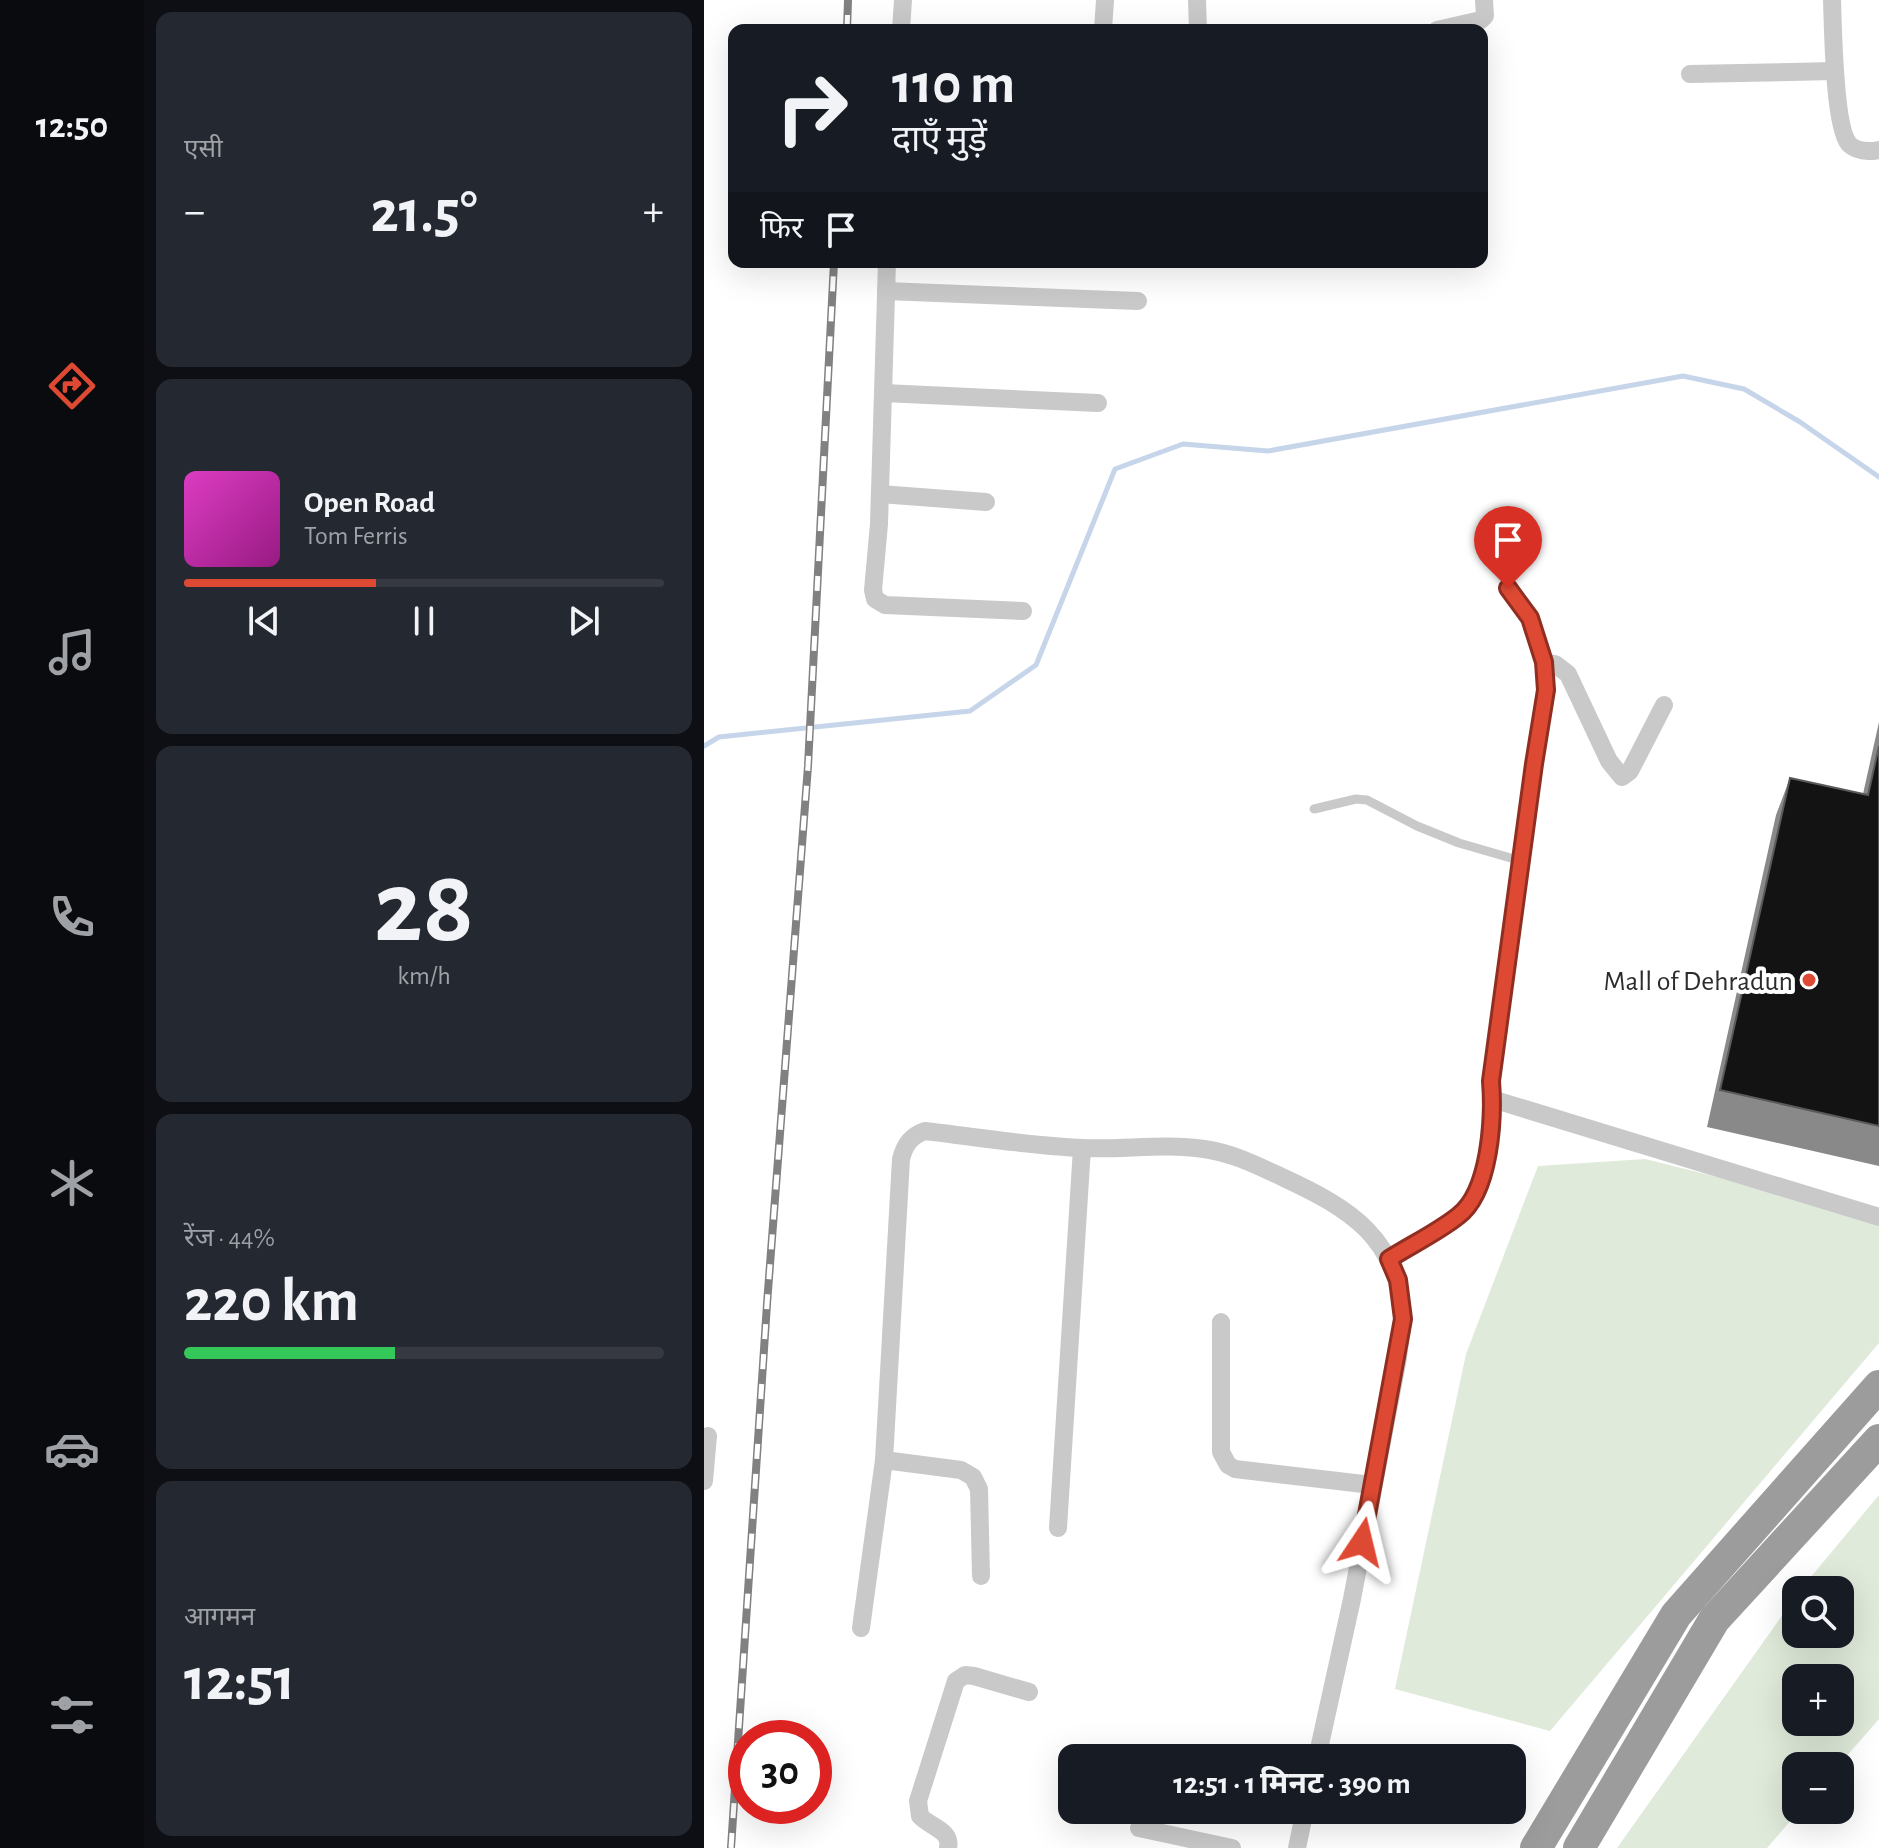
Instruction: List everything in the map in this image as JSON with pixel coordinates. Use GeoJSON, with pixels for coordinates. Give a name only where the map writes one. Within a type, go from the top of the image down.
{"type":"FeatureCollection","features":[{"type":"Feature","properties":{"kind":"highway"},"geometry":{"type":"LineString","coordinates":[[1536,1848],[1676,1615],[1879,1386]]}},
{"type":"Feature","properties":{"kind":"highway"},"geometry":{"type":"LineString","coordinates":[[1579,1848],[1714,1620],[1879,1440]]}},
{"type":"Feature","properties":{"kind":"street"},"geometry":{"type":"LineString","coordinates":[[901,24],[903,0]]}},
{"type":"Feature","properties":{"kind":"street"},"geometry":{"type":"LineString","coordinates":[[1103,24],[1105,0]]}},
{"type":"Feature","properties":{"kind":"street"},"geometry":{"type":"LineString","coordinates":[[1197,0],[1198,24]]}},
{"type":"Feature","properties":{"kind":"street"},"geometry":{"type":"LineString","coordinates":[[1463,24],[1485,16],[1484,0]]}},
{"type":"Feature","properties":{"kind":"street"},"geometry":{"type":"LineString","coordinates":[[1832,0],[1835,71],[1843,132],[1848,142],[1858,149],[1879,150]]}},
{"type":"Feature","properties":{"kind":"street"},"geometry":{"type":"LineString","coordinates":[[1690,74],[1835,71]]}},
{"type":"Feature","properties":{"kind":"street"},"geometry":{"type":"LineString","coordinates":[[887,268],[880,494],[873,590],[878,602],[1023,611]]}},
{"type":"Feature","properties":{"kind":"street"},"geometry":{"type":"LineString","coordinates":[[886,291],[1138,301]]}},
{"type":"Feature","properties":{"kind":"street"},"geometry":{"type":"LineString","coordinates":[[884,393],[1098,403]]}},
{"type":"Feature","properties":{"kind":"street"},"geometry":{"type":"LineString","coordinates":[[880,494],[986,502]]}},
{"type":"Feature","properties":{"kind":"street"},"geometry":{"type":"LineString","coordinates":[[1389,1259],[1457,1217],[1473,1198],[1484,1170],[1492,1099],[1491,1081],[1546,690],[1544,662],[1530,618],[1508,588]]}},
{"type":"Feature","properties":{"kind":"street"},"geometry":{"type":"LineString","coordinates":[[1544,662],[1555,664],[1568,674],[1609,761],[1622,777],[1630,771],[1664,705]]}},
{"type":"Feature","properties":{"kind":"street"},"geometry":{"type":"LineString","coordinates":[[1492,1099],[1879,1217]]}},
{"type":"Feature","properties":{"kind":"street"},"geometry":{"type":"LineString","coordinates":[[861,1628],[884,1460],[904,1147],[914,1135],[925,1131],[1082,1148],[1173,1146],[1234,1155],[1306,1188],[1341,1209],[1372,1233],[1398,1280],[1403,1319],[1352,1599],[1320,1744]]}},
{"type":"Feature","properties":{"kind":"street"},"geometry":{"type":"LineString","coordinates":[[1058,1528],[1082,1148]]}},
{"type":"Feature","properties":{"kind":"street"},"geometry":{"type":"LineString","coordinates":[[1221,1322],[1221,1452],[1228,1465],[1235,1469],[1372,1485]]}},
{"type":"Feature","properties":{"kind":"street"},"geometry":{"type":"LineString","coordinates":[[704,1481],[708,1436]]}},
{"type":"Feature","properties":{"kind":"street"},"geometry":{"type":"LineString","coordinates":[[884,1460],[961,1470],[973,1477],[979,1489],[981,1576]]}},
{"type":"Feature","properties":{"kind":"street"},"geometry":{"type":"LineString","coordinates":[[948,1848],[950,1841],[947,1834],[920,1816],[918,1801],[956,1681],[965,1675],[974,1676],[1029,1692]]}},
{"type":"Feature","properties":{"kind":"street"},"geometry":{"type":"LineString","coordinates":[[1297,1848],[1302,1824]]}},
{"type":"Feature","properties":{"kind":"street"},"geometry":{"type":"LineString","coordinates":[[1139,1828],[1232,1848]]}},
{"type":"Feature","properties":{"kind":"lane"},"geometry":{"type":"LineString","coordinates":[[1314,809],[1356,799],[1367,800],[1459,843],[1521,861]]}},
{"type":"Feature","properties":{"kind":"green space"},"geometry":{"type":"Polygon","coordinates":[[[1645,1159],[1879,1217],[1879,1343],[1550,1731],[1395,1689],[1466,1354],[1538,1166],[1645,1159]]]}},
{"type":"Feature","properties":{"kind":"green space"},"geometry":{"type":"Polygon","coordinates":[[[1879,1495],[1879,1719],[1850,1752],[1782,1752],[1782,1824],[1788,1824],[1767,1848],[1617,1848],[1782,1616],[1782,1648],[1854,1648],[1854,1576],[1812,1576],[1879,1495]]]}},
{"type":"Feature","properties":{"kind":"building","name":"Mall of Dehradun"},"geometry":{"type":"Polygon","coordinates":[[[1879,746],[1879,1126],[1720,1090],[1790,778],[1868,795],[1879,746]]]}},
{"type":"Feature","properties":{"kind":"waterway"},"geometry":{"type":"LineString","coordinates":[[704,746],[719,737],[970,711],[1036,665],[1115,469],[1183,444],[1268,451],[1683,376],[1744,389],[1800,422],[1879,477]]}},
{"type":"Feature","properties":{"kind":"railway"},"geometry":{"type":"LineString","coordinates":[[847,24],[848,0]]}},
{"type":"Feature","properties":{"kind":"railway"},"geometry":{"type":"LineString","coordinates":[[731,1848],[767,1304],[808,766],[834,268]]}},
{"type":"Feature","properties":{"kind":"place","name":"Mall of Dehradun"},"geometry":{"type":"Point","coordinates":[1809,980]}},
{"type":"Feature","properties":{"kind":"route"},"geometry":{"type":"LineString","coordinates":[[1362,1542],[1403,1319],[1398,1280],[1389,1259],[1468,1207],[1480,1186],[1484,1170],[1492,1099],[1491,1081],[1546,690],[1544,662],[1530,618],[1508,588]]}}]}
